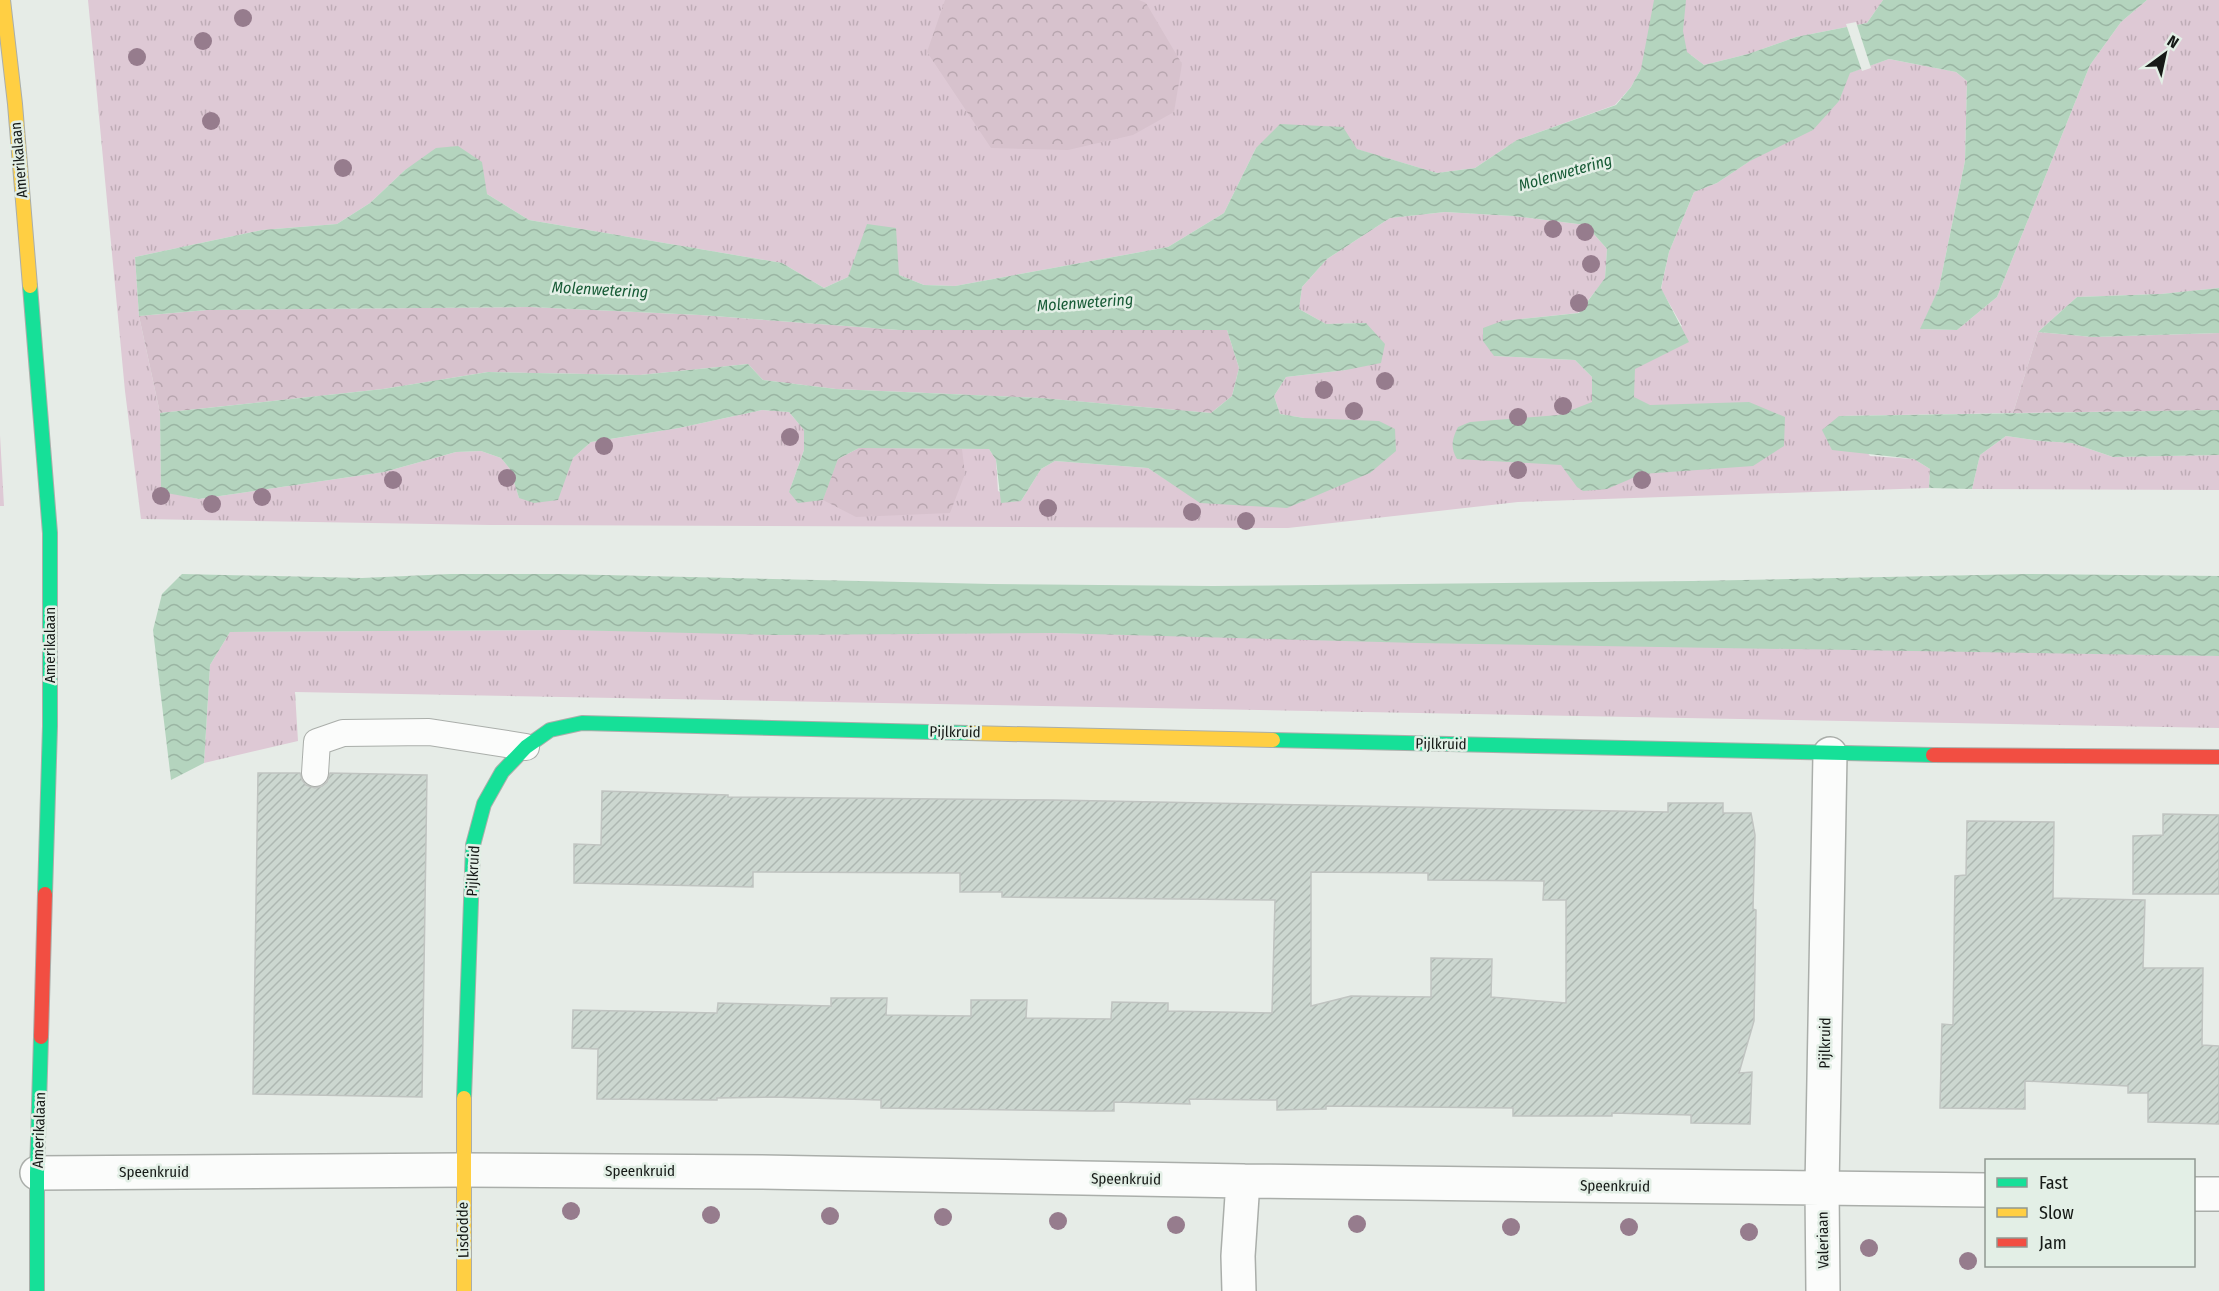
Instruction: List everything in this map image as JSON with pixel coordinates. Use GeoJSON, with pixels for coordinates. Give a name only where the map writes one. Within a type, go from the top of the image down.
{"type":"FeatureCollection","features":[{"type":"Feature","properties":{"kind":"street","name":"Amerikalaan"},"geometry":{"type":"LineString","coordinates":[[3,0],[17,127],[50,533],[50,726],[37,1173],[37,1291]]}},
{"type":"Feature","properties":{"kind":"street","name":"Pijlkruid"},"geometry":{"type":"LineString","coordinates":[[462,1170],[473,845],[484,804],[502,772],[526,747],[550,730],[582,723],[1830,754],[2219,757]]}},
{"type":"Feature","properties":{"kind":"street","name":"Pijlkruid"},"geometry":{"type":"LineString","coordinates":[[1822,1188],[1830,754]]}},
{"type":"Feature","properties":{"kind":"street","name":"Speenkruid"},"geometry":{"type":"LineString","coordinates":[[37,1173],[462,1170],[1985,1190]]}},
{"type":"Feature","properties":{"kind":"street","name":"Lisdodde"},"geometry":{"type":"LineString","coordinates":[[462,1170],[464,1291]]}},
{"type":"Feature","properties":{"kind":"street"},"geometry":{"type":"LineString","coordinates":[[1239,1291],[1238,1256],[1243,1181]]}},
{"type":"Feature","properties":{"kind":"street","name":"Valeriaan"},"geometry":{"type":"LineString","coordinates":[[1822,1188],[1823,1291]]}},
{"type":"Feature","properties":{"kind":"street"},"geometry":{"type":"LineString","coordinates":[[2195,1194],[2219,1194]]}},
{"type":"Feature","properties":{"kind":"lane"},"geometry":{"type":"LineString","coordinates":[[315,773],[317,742],[343,733],[429,732],[526,747]]}},
{"type":"Feature","properties":{"kind":"green space"},"geometry":{"type":"Polygon","coordinates":[[[88,0],[1883,0],[1867,23],[1796,37],[1748,54],[1704,65],[1691,55],[1641,69],[1631,87],[1615,105],[1517,140],[1475,168],[1437,173],[1356,149],[1256,148],[1224,213],[1168,247],[955,286],[924,285],[899,275],[848,277],[824,288],[782,263],[529,220],[487,194],[405,170],[370,203],[337,224],[262,230],[135,257],[139,316],[160,413],[161,491],[199,499],[384,472],[456,452],[481,451],[501,458],[510,469],[519,498],[591,442],[679,428],[762,410],[789,412],[804,430],[804,450],[789,492],[859,448],[989,449],[996,460],[998,491],[1021,501],[1041,469],[1055,461],[1148,468],[1171,483],[1304,418],[1280,414],[1274,396],[1286,377],[1346,370],[1366,323],[1326,324],[1299,309],[1302,287],[1327,259],[1390,218],[1445,212],[1513,216],[1586,225],[1607,249],[1605,279],[1578,313],[1502,321],[1494,356],[1575,360],[1592,377],[1682,326],[1661,289],[1669,252],[1694,192],[1717,183],[1839,101],[1849,73],[1889,59],[1956,72],[1967,81],[1965,161],[1939,288],[1921,329],[1957,330],[1997,297],[2090,65],[2121,22],[2147,0],[2219,0],[2219,288],[2161,294],[2077,297],[2038,332],[2013,413],[1839,416],[1870,456],[1914,459],[1930,469],[1929,488],[1518,502],[1288,528],[490,525],[141,519],[125,391],[88,0]]]}},
{"type":"Feature","properties":{"kind":"green space"},"geometry":{"type":"Polygon","coordinates":[[[945,0],[1139,0],[1146,3],[1182,64],[1174,112],[1133,135],[1068,150],[991,148],[927,52],[945,0]]]}},
{"type":"Feature","properties":{"kind":"green space"},"geometry":{"type":"Polygon","coordinates":[[[530,307],[700,315],[899,330],[1227,330],[1239,368],[1232,396],[1211,413],[1040,398],[836,389],[763,380],[748,364],[640,375],[488,372],[383,389],[160,413],[139,316],[207,310],[530,307]]]}},
{"type":"Feature","properties":{"kind":"green space"},"geometry":{"type":"Polygon","coordinates":[[[2038,332],[2093,337],[2219,333],[2219,410],[2013,413],[2038,332]]]}},
{"type":"Feature","properties":{"kind":"green space"},"geometry":{"type":"Polygon","coordinates":[[[0,435],[4,506],[0,506],[0,435]]]}},
{"type":"Feature","properties":{"kind":"green space"},"geometry":{"type":"Polygon","coordinates":[[[2006,436],[2072,443],[2113,457],[2219,455],[2219,490],[1972,489],[1980,455],[2006,436]]]}},
{"type":"Feature","properties":{"kind":"green space"},"geometry":{"type":"Polygon","coordinates":[[[859,448],[962,449],[965,474],[950,513],[856,517],[823,500],[838,459],[859,448]]]}},
{"type":"Feature","properties":{"kind":"green space"},"geometry":{"type":"Polygon","coordinates":[[[568,630],[1053,633],[2219,656],[2219,728],[295,692],[298,741],[204,763],[210,665],[230,632],[568,630]]]}},
{"type":"Feature","properties":{"kind":"water","name":"Molenwetering"},"geometry":{"type":"Polygon","coordinates":[[[1654,0],[1686,0],[1683,31],[1687,52],[1704,65],[1748,54],[1796,37],[1867,23],[1883,0],[2147,0],[2121,22],[2090,65],[1997,297],[1957,330],[1920,329],[1939,288],[1965,161],[1967,81],[1956,72],[1889,59],[1850,73],[1839,101],[1813,130],[1750,161],[1717,183],[1694,192],[1669,252],[1661,288],[1689,342],[1635,369],[1634,397],[1650,405],[1749,402],[1785,417],[1784,446],[1753,466],[1642,474],[1607,489],[1583,491],[1577,487],[1561,465],[1457,459],[1453,451],[1453,443],[1458,427],[1470,422],[1559,415],[1592,402],[1592,377],[1575,360],[1494,356],[1483,341],[1483,328],[1502,321],[1579,313],[1605,278],[1607,249],[1586,225],[1513,216],[1445,212],[1390,218],[1327,259],[1302,287],[1299,309],[1326,324],[1366,323],[1385,344],[1381,363],[1346,370],[1286,377],[1274,396],[1280,414],[1304,418],[1379,421],[1395,429],[1396,451],[1370,473],[1287,508],[1200,503],[1148,468],[1055,461],[1041,469],[1021,501],[1001,503],[996,460],[989,449],[859,448],[838,459],[823,500],[798,503],[789,492],[804,450],[804,430],[789,412],[762,410],[679,428],[591,442],[573,458],[558,500],[534,503],[519,498],[510,469],[501,458],[481,451],[456,452],[384,472],[199,499],[161,492],[160,413],[383,389],[488,372],[640,375],[748,364],[763,380],[836,389],[1041,398],[1211,413],[1232,396],[1239,368],[1227,330],[899,330],[700,315],[530,307],[207,310],[139,316],[135,257],[262,230],[337,224],[370,203],[405,170],[436,148],[458,146],[482,162],[487,194],[529,220],[782,263],[824,288],[848,277],[867,224],[896,228],[899,275],[924,285],[955,286],[1168,247],[1224,213],[1256,148],[1280,124],[1343,127],[1357,149],[1437,173],[1475,168],[1517,140],[1616,105],[1631,87],[1641,69],[1654,0]]]}},
{"type":"Feature","properties":{"kind":"water"},"geometry":{"type":"Polygon","coordinates":[[[2219,288],[2219,333],[2093,337],[2038,332],[2077,297],[2161,294],[2219,288]]]}},
{"type":"Feature","properties":{"kind":"water"},"geometry":{"type":"Polygon","coordinates":[[[2219,410],[2219,455],[2113,457],[2072,443],[2006,436],[1980,455],[1972,489],[1929,488],[1930,469],[1914,459],[1832,450],[1822,430],[1839,416],[2219,410]]]}},
{"type":"Feature","properties":{"kind":"water"},"geometry":{"type":"Polygon","coordinates":[[[182,574],[362,578],[450,574],[561,574],[991,584],[1213,586],[1693,581],[2027,574],[2219,576],[2219,656],[1417,643],[1053,633],[777,635],[568,630],[230,632],[210,665],[204,763],[171,780],[153,630],[162,594],[182,574]]]}},
{"type":"Feature","properties":{"kind":"pier"},"geometry":{"type":"Polygon","coordinates":[[[1856,22],[1871,68],[1862,71],[1846,24],[1856,22]]]}},
{"type":"Feature","properties":{"kind":"building"},"geometry":{"type":"Polygon","coordinates":[[[258,773],[300,773],[306,785],[315,788],[327,782],[330,773],[427,775],[422,1097],[253,1094],[258,773]]]}},
{"type":"Feature","properties":{"kind":"building"},"geometry":{"type":"Polygon","coordinates":[[[602,791],[728,795],[728,797],[1053,800],[1668,812],[1668,803],[1723,803],[1723,813],[1751,813],[1755,835],[1754,1021],[1739,1073],[1752,1072],[1750,1124],[1691,1123],[1691,1115],[1612,1113],[1612,1116],[1513,1116],[1513,1108],[1326,1106],[1326,1109],[1277,1110],[1277,1100],[1189,1099],[1190,1104],[1114,1102],[1114,1111],[1090,1111],[881,1108],[881,1100],[772,1097],[717,1098],[717,1100],[597,1099],[598,1049],[572,1048],[573,1010],[717,1013],[718,1003],[831,1006],[831,998],[887,998],[886,1015],[971,1016],[971,1000],[1027,1000],[1026,1018],[1111,1019],[1112,1002],[1168,1003],[1168,1011],[1272,1013],[1275,900],[1002,897],[1002,892],[960,892],[960,873],[753,872],[753,887],[574,883],[574,844],[601,845],[602,791]],[[1311,872],[1311,1006],[1351,996],[1431,997],[1431,958],[1492,959],[1491,997],[1566,1003],[1566,900],[1543,900],[1544,881],[1428,880],[1428,873],[1311,872]]]}},
{"type":"Feature","properties":{"kind":"building"},"geometry":{"type":"Polygon","coordinates":[[[2163,814],[2219,815],[2219,894],[2133,894],[2133,836],[2163,835],[2163,814]]]}},
{"type":"Feature","properties":{"kind":"building"},"geometry":{"type":"Polygon","coordinates":[[[1967,821],[2054,822],[2053,898],[2145,900],[2143,968],[2203,968],[2202,1045],[2219,1046],[2219,1124],[2148,1122],[2148,1093],[2128,1093],[2128,1086],[2025,1081],[2025,1109],[1940,1108],[1942,1024],[1953,1025],[1955,876],[1966,875],[1967,821]]]}},
{"type":"Feature","properties":{"kind":"traffic: fast"},"geometry":{"type":"LineString","coordinates":[[30,286],[50,533],[50,726],[45,894]]}},
{"type":"Feature","properties":{"kind":"traffic: fast"},"geometry":{"type":"LineString","coordinates":[[464,1098],[473,845],[484,804],[502,772],[526,747],[550,730],[582,723],[969,733]]}},
{"type":"Feature","properties":{"kind":"traffic: fast"},"geometry":{"type":"LineString","coordinates":[[1273,740],[1933,755]]}},
{"type":"Feature","properties":{"kind":"traffic: fast"},"geometry":{"type":"LineString","coordinates":[[37,1291],[37,1173],[41,1037]]}},
{"type":"Feature","properties":{"kind":"traffic: slow"},"geometry":{"type":"LineString","coordinates":[[3,0],[15,104],[30,286]]}},
{"type":"Feature","properties":{"kind":"traffic: slow"},"geometry":{"type":"LineString","coordinates":[[969,733],[1273,740]]}},
{"type":"Feature","properties":{"kind":"traffic: slow"},"geometry":{"type":"LineString","coordinates":[[464,1098],[464,1291]]}},
{"type":"Feature","properties":{"kind":"traffic: jam"},"geometry":{"type":"LineString","coordinates":[[1933,755],[2219,757]]}},
{"type":"Feature","properties":{"kind":"traffic: jam"},"geometry":{"type":"LineString","coordinates":[[41,1037],[45,894]]}}]}
